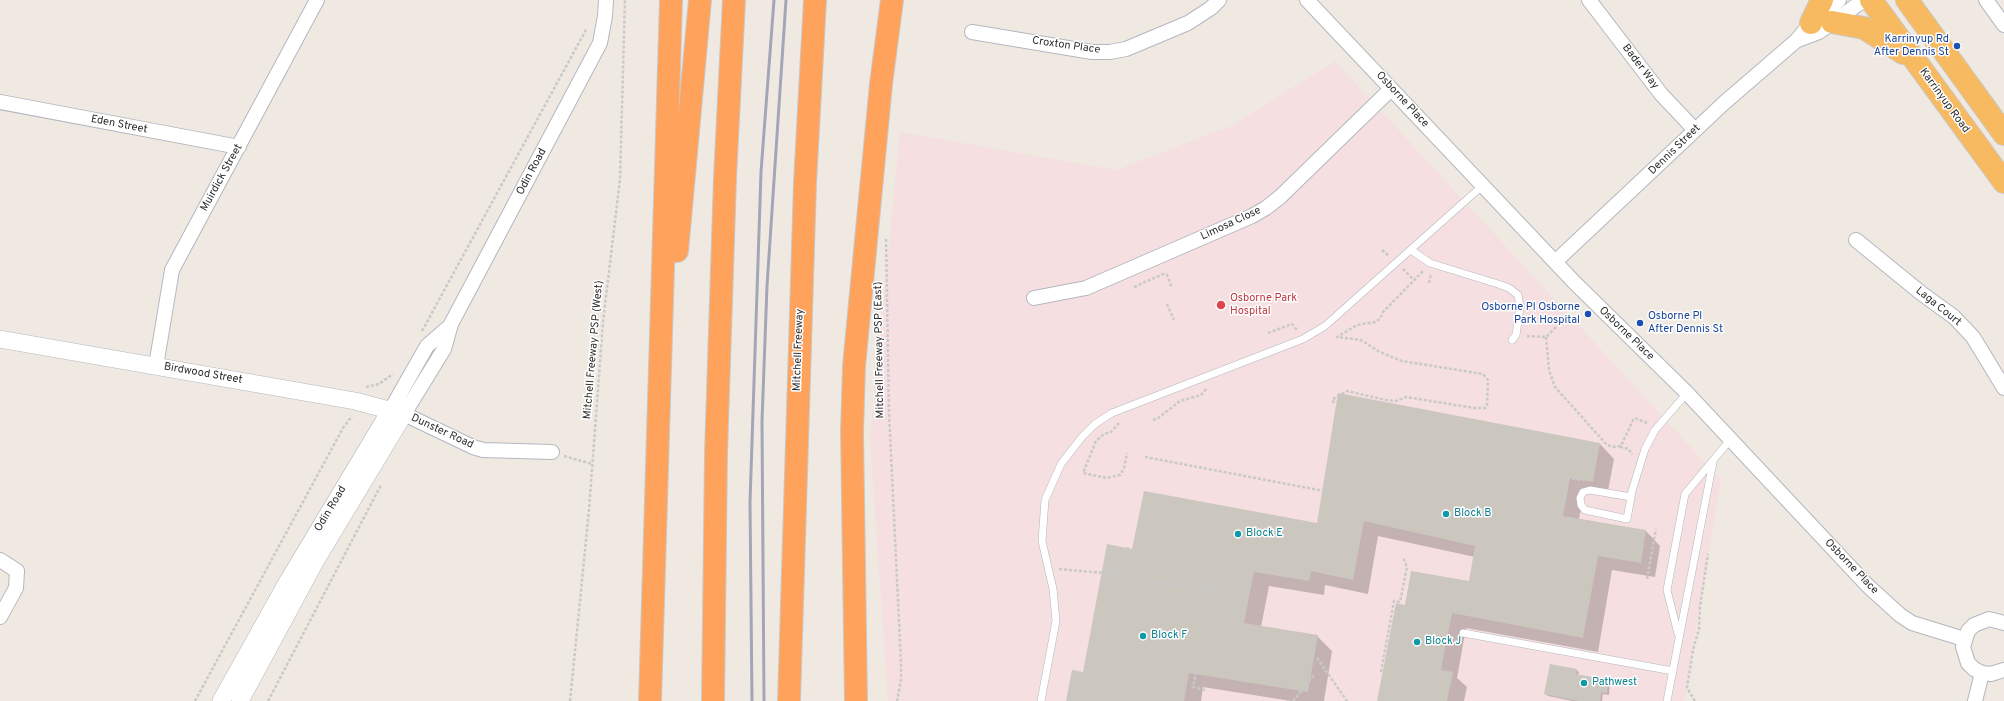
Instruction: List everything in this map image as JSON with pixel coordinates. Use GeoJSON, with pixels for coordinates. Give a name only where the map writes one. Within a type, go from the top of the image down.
{"type":"FeatureCollection","features":[{"type":"Feature","properties":{"kind":"highway"},"geometry":{"type":"LineString","coordinates":[[650,701],[671,0]]}},
{"type":"Feature","properties":{"kind":"highway"},"geometry":{"type":"LineString","coordinates":[[657,459],[700,0]]}},
{"type":"Feature","properties":{"kind":"highway"},"geometry":{"type":"LineString","coordinates":[[713,701],[716,453],[725,178],[734,0]]}},
{"type":"Feature","properties":{"kind":"highway","name":"Mitchell Freeway"},"geometry":{"type":"LineString","coordinates":[[789,701],[804,221],[816,0]]}},
{"type":"Feature","properties":{"kind":"highway"},"geometry":{"type":"LineString","coordinates":[[856,701],[852,432],[854,366],[881,84],[892,0]]}},
{"type":"Feature","properties":{"kind":"highway"},"geometry":{"type":"LineString","coordinates":[[1822,0],[1822,22],[1864,28],[1914,59]]}},
{"type":"Feature","properties":{"kind":"highway","name":"Karrinyup Road"},"geometry":{"type":"LineString","coordinates":[[1871,0],[2004,182]]}},
{"type":"Feature","properties":{"kind":"highway"},"geometry":{"type":"LineString","coordinates":[[1907,0],[2004,134]]}},
{"type":"Feature","properties":{"kind":"street","name":"Muirdick Street"},"geometry":{"type":"LineString","coordinates":[[156,366],[172,270],[239,147],[316,0]]}},
{"type":"Feature","properties":{"kind":"street","name":"Odin Road"},"geometry":{"type":"LineString","coordinates":[[240,701],[397,412],[428,346],[451,324],[600,42],[605,16],[606,0]]}},
{"type":"Feature","properties":{"kind":"street","name":"Croxton Place"},"geometry":{"type":"LineString","coordinates":[[972,32],[1092,52],[1110,52],[1126,49],[1188,23],[1211,8],[1219,0]]}},
{"type":"Feature","properties":{"kind":"street","name":"Osborne Place"},"geometry":{"type":"LineString","coordinates":[[1307,0],[1555,262],[1687,393],[1868,586],[1900,615],[1912,623],[1964,639]]}},
{"type":"Feature","properties":{"kind":"street","name":"Bader Way"},"geometry":{"type":"LineString","coordinates":[[1589,0],[1661,94],[1695,130]]}},
{"type":"Feature","properties":{"kind":"street","name":"Dennis Street"},"geometry":{"type":"LineString","coordinates":[[1797,40],[1819,32],[1822,22],[1840,0]]}},
{"type":"Feature","properties":{"kind":"street","name":"Dennis Street"},"geometry":{"type":"LineString","coordinates":[[1555,262],[1695,130],[1772,60],[1822,22],[1864,0]]}},
{"type":"Feature","properties":{"kind":"street"},"geometry":{"type":"LineString","coordinates":[[1986,0],[2004,26]]}},
{"type":"Feature","properties":{"kind":"street","name":"Limosa Close"},"geometry":{"type":"LineString","coordinates":[[1034,298],[1086,288],[1252,216],[1266,208],[1280,197],[1391,89]]}},
{"type":"Feature","properties":{"kind":"street","name":"Eden Street"},"geometry":{"type":"LineString","coordinates":[[0,102],[239,147]]}},
{"type":"Feature","properties":{"kind":"street","name":"Laga Court"},"geometry":{"type":"LineString","coordinates":[[1856,240],[1920,293],[1954,317],[1973,338],[2004,388]]}},
{"type":"Feature","properties":{"kind":"street","name":"Birdwood Street"},"geometry":{"type":"LineString","coordinates":[[0,339],[355,401],[397,412]]}},
{"type":"Feature","properties":{"kind":"street","name":"Odin Road"},"geometry":{"type":"LineString","coordinates":[[221,701],[288,581],[397,412]]}},
{"type":"Feature","properties":{"kind":"street","name":"Dunster Road"},"geometry":{"type":"LineString","coordinates":[[397,412],[473,447],[483,450],[552,452]]}},
{"type":"Feature","properties":{"kind":"street"},"geometry":{"type":"LineString","coordinates":[[0,560],[17,571],[16,588],[0,617]]}},
{"type":"Feature","properties":{"kind":"street"},"geometry":{"type":"LineString","coordinates":[[2004,623],[1989,619],[1981,621],[1968,631],[1964,639],[1963,647],[1968,663],[1982,673],[1991,674],[2004,670]]}},
{"type":"Feature","properties":{"kind":"street"},"geometry":{"type":"LineString","coordinates":[[1975,701],[1982,673]]}},
{"type":"Feature","properties":{"kind":"lane"},"geometry":{"type":"LineString","coordinates":[[1042,701],[1056,621],[1053,589],[1042,541],[1045,500],[1061,464],[1095,424],[1112,413],[1304,339],[1325,326],[1482,186]]}},
{"type":"Feature","properties":{"kind":"lane"},"geometry":{"type":"LineString","coordinates":[[1411,250],[1430,263],[1498,284],[1518,295],[1520,307],[1514,337]]}},
{"type":"Feature","properties":{"kind":"lane"},"geometry":{"type":"LineString","coordinates":[[1631,498],[1590,490],[1583,492],[1580,498],[1581,505],[1585,510],[1627,519],[1631,498],[1645,449],[1655,430],[1687,393]]}},
{"type":"Feature","properties":{"kind":"lane"},"geometry":{"type":"LineString","coordinates":[[1679,637],[1667,590],[1684,501],[1690,487],[1703,471],[1713,462],[1730,440]]}},
{"type":"Feature","properties":{"kind":"lane"},"geometry":{"type":"LineString","coordinates":[[1667,701],[1713,462]]}},
{"type":"Feature","properties":{"kind":"lane"},"geometry":{"type":"LineString","coordinates":[[1463,633],[1673,671]]}},
{"type":"Feature","properties":{"kind":"path","name":"Mitchell Freeway PSP (West)"},"geometry":{"type":"LineString","coordinates":[[570,701],[592,464],[603,322],[620,179],[625,0]]}},
{"type":"Feature","properties":{"kind":"path"},"geometry":{"type":"LineString","coordinates":[[421,332],[589,25]]}},
{"type":"Feature","properties":{"kind":"path","name":"Mitchell Freeway PSP (East)"},"geometry":{"type":"LineString","coordinates":[[886,235],[889,413],[901,664],[901,680],[897,701]]}},
{"type":"Feature","properties":{"kind":"path"},"geometry":{"type":"LineString","coordinates":[[1382,250],[1391,257]]}},
{"type":"Feature","properties":{"kind":"path"},"geometry":{"type":"LineString","coordinates":[[1401,267],[1414,280]]}},
{"type":"Feature","properties":{"kind":"path"},"geometry":{"type":"LineString","coordinates":[[1334,403],[1332,400],[1347,391],[1386,400],[1396,401],[1406,396],[1474,408],[1485,408],[1487,406],[1488,380],[1483,374],[1402,361],[1380,352],[1361,340],[1337,337],[1357,325],[1380,320],[1383,312],[1424,270]]}},
{"type":"Feature","properties":{"kind":"path"},"geometry":{"type":"LineString","coordinates":[[1134,287],[1163,274],[1167,275],[1172,288]]}},
{"type":"Feature","properties":{"kind":"path"},"geometry":{"type":"LineString","coordinates":[[1429,283],[1431,274]]}},
{"type":"Feature","properties":{"kind":"path"},"geometry":{"type":"LineString","coordinates":[[1167,304],[1174,320]]}},
{"type":"Feature","properties":{"kind":"path"},"geometry":{"type":"LineString","coordinates":[[1564,318],[1546,337],[1547,358],[1551,380],[1555,387],[1607,445],[1614,447],[1621,446],[1635,418],[1652,424]]}},
{"type":"Feature","properties":{"kind":"path"},"geometry":{"type":"LineString","coordinates":[[1268,334],[1292,324],[1298,331]]}},
{"type":"Feature","properties":{"kind":"path"},"geometry":{"type":"LineString","coordinates":[[1514,337],[1546,337]]}},
{"type":"Feature","properties":{"kind":"path"},"geometry":{"type":"LineString","coordinates":[[365,388],[379,384],[396,373]]}},
{"type":"Feature","properties":{"kind":"path"},"geometry":{"type":"LineString","coordinates":[[195,701],[328,456],[352,415]]}},
{"type":"Feature","properties":{"kind":"path"},"geometry":{"type":"LineString","coordinates":[[1124,418],[1111,432],[1104,434],[1096,441],[1083,473],[1106,478],[1120,475],[1124,468],[1127,453]]}},
{"type":"Feature","properties":{"kind":"path"},"geometry":{"type":"LineString","coordinates":[[552,452],[592,464]]}},
{"type":"Feature","properties":{"kind":"path"},"geometry":{"type":"LineString","coordinates":[[1145,457],[1329,492]]}},
{"type":"Feature","properties":{"kind":"path"},"geometry":{"type":"LineString","coordinates":[[268,701],[384,479]]}},
{"type":"Feature","properties":{"kind":"path"},"geometry":{"type":"LineString","coordinates":[[1647,579],[1656,529]]}},
{"type":"Feature","properties":{"kind":"path"},"geometry":{"type":"LineString","coordinates":[[1116,574],[1127,555],[1128,547]]}},
{"type":"Feature","properties":{"kind":"path"},"geometry":{"type":"LineString","coordinates":[[1695,701],[1687,688],[1693,650],[1699,629],[1700,607],[1708,550]]}},
{"type":"Feature","properties":{"kind":"path"},"geometry":{"type":"LineString","coordinates":[[1381,672],[1394,600],[1400,602],[1407,567],[1403,557]]}},
{"type":"Feature","properties":{"kind":"path"},"geometry":{"type":"LineString","coordinates":[[1205,690],[1193,687],[1218,565]]}},
{"type":"Feature","properties":{"kind":"path"},"geometry":{"type":"LineString","coordinates":[[1048,569],[1116,574],[1213,592]]}},
{"type":"Feature","properties":{"kind":"path"},"geometry":{"type":"LineString","coordinates":[[1318,658],[1347,701]]}},
{"type":"Feature","properties":{"kind":"path"},"geometry":{"type":"LineString","coordinates":[[1293,701],[1314,675]]}},
{"type":"Feature","properties":{"kind":"shaded area","name":"Osborne Park Hospital"},"geometry":{"type":"Polygon","coordinates":[[[1335,61],[1721,480],[1684,701],[888,701],[870,439],[900,132],[1116,170],[1231,126],[1335,61]]]}},
{"type":"Feature","properties":{"kind":"building"},"geometry":{"type":"Polygon","coordinates":[[[1338,393],[1600,443],[1593,482],[1570,478],[1563,516],[1646,530],[1641,563],[1598,556],[1583,638],[1452,613],[1441,670],[1453,672],[1447,701],[1377,701],[1396,603],[1405,605],[1411,571],[1469,581],[1475,546],[1364,521],[1353,580],[1311,571],[1309,581],[1254,572],[1244,623],[1318,635],[1308,692],[1189,673],[1184,701],[1066,701],[1072,670],[1083,672],[1107,544],[1132,549],[1144,491],[1317,523],[1338,393]]]}},
{"type":"Feature","properties":{"kind":"building","name":"Pathwest"},"geometry":{"type":"Polygon","coordinates":[[[1550,664],[1577,669],[1576,674],[1608,680],[1607,693],[1601,692],[1600,701],[1578,701],[1544,694],[1550,664]]]}},
{"type":"Feature","properties":{"kind":"railway"},"geometry":{"type":"LineString","coordinates":[[752,701],[750,502],[761,172],[774,0]]}},
{"type":"Feature","properties":{"kind":"railway"},"geometry":{"type":"LineString","coordinates":[[764,701],[762,421],[767,286],[786,0]]}},
{"type":"Feature","properties":{"kind":"place","name":"Karrinyup Rd After Dennis St"},"geometry":{"type":"Point","coordinates":[1957,46]}},
{"type":"Feature","properties":{"kind":"place","name":"Osborne Park Hospital"},"geometry":{"type":"Point","coordinates":[1221,305]}},
{"type":"Feature","properties":{"kind":"place","name":"Osborne Pl Osborne Park Hospital"},"geometry":{"type":"Point","coordinates":[1588,314]}},
{"type":"Feature","properties":{"kind":"place","name":"Osborne Pl After Dennis St"},"geometry":{"type":"Point","coordinates":[1640,323]}},
{"type":"Feature","properties":{"kind":"place","name":"Block B"},"geometry":{"type":"Point","coordinates":[1446,514]}},
{"type":"Feature","properties":{"kind":"place","name":"Block E"},"geometry":{"type":"Point","coordinates":[1238,534]}},
{"type":"Feature","properties":{"kind":"place","name":"Block F"},"geometry":{"type":"Point","coordinates":[1143,636]}},
{"type":"Feature","properties":{"kind":"place","name":"Block J"},"geometry":{"type":"Point","coordinates":[1417,642]}},
{"type":"Feature","properties":{"kind":"place","name":"Pathwest"},"geometry":{"type":"Point","coordinates":[1584,683]}}]}
